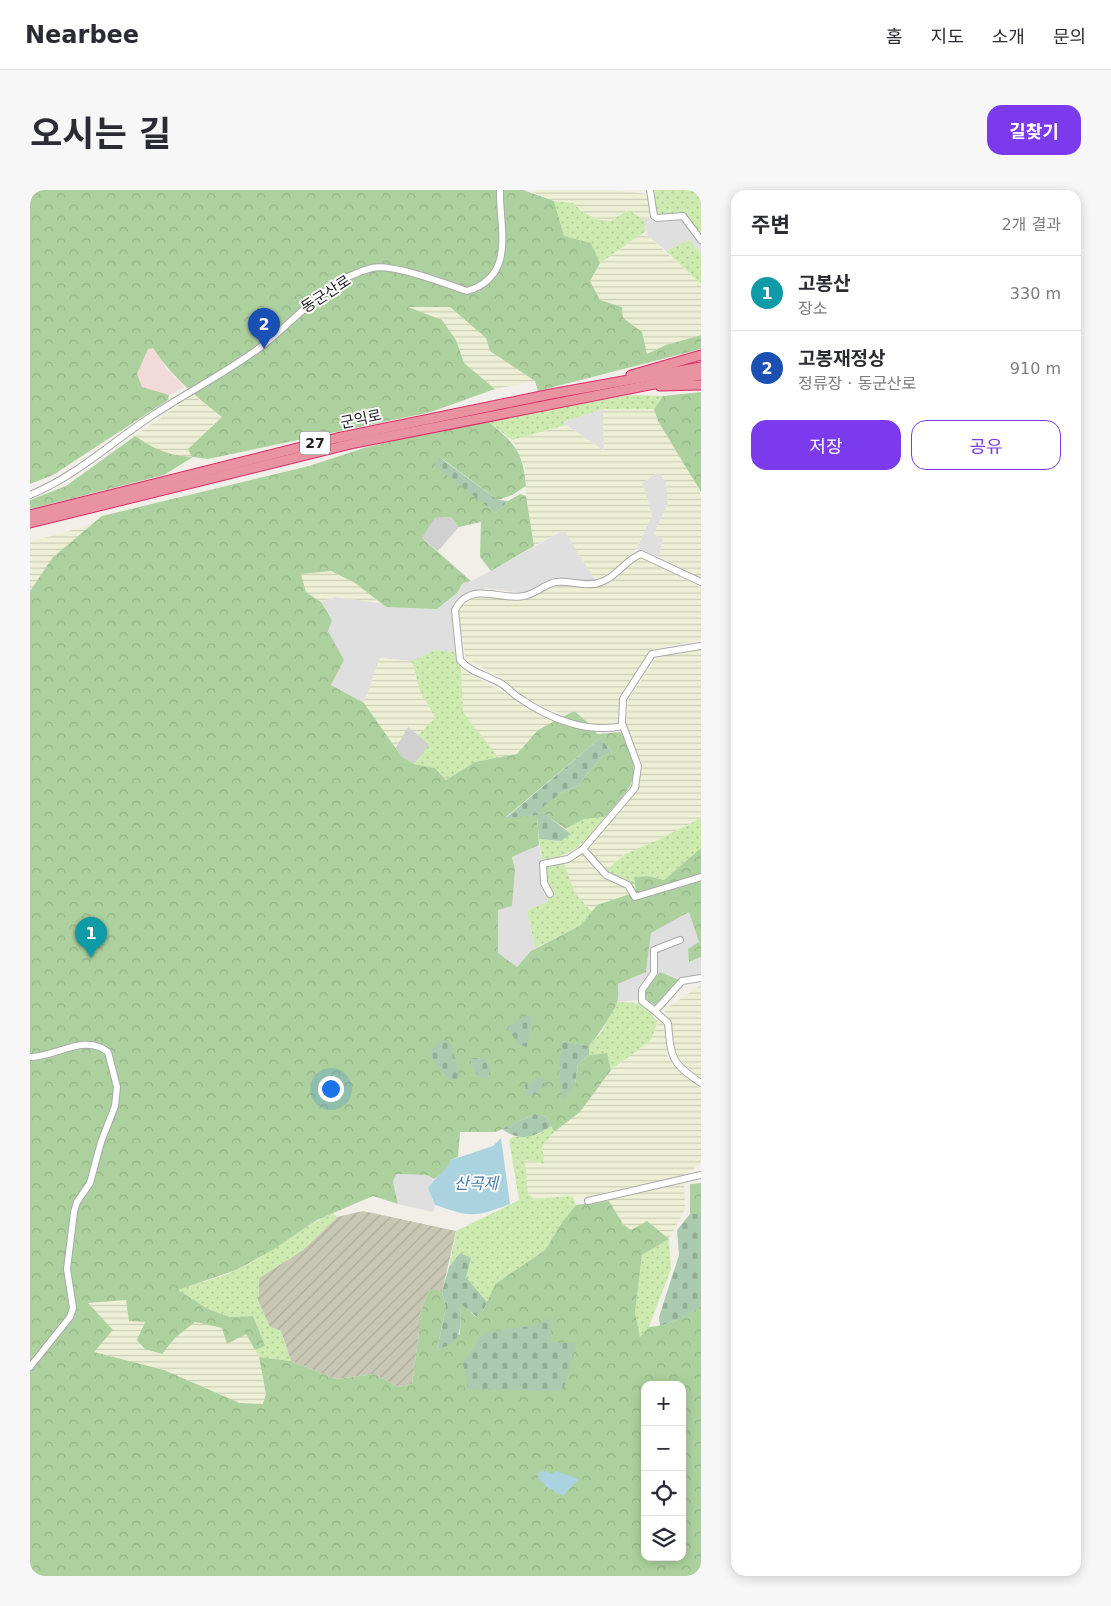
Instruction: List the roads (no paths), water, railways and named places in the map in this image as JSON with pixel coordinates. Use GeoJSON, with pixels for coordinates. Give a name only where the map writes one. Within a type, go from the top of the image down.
{"type":"FeatureCollection","features":[{"type":"Feature","properties":{"kind":"highway"},"geometry":{"type":"LineString","coordinates":[[602,384],[701,354]]}},
{"type":"Feature","properties":{"kind":"highway","name":"군익로"},"geometry":{"type":"LineString","coordinates":[[30,515],[337,438],[602,384],[701,367]]}},
{"type":"Feature","properties":{"kind":"highway","name":"군익로"},"geometry":{"type":"LineString","coordinates":[[30,523],[355,443],[637,386],[701,375]]}},
{"type":"Feature","properties":{"kind":"highway"},"geometry":{"type":"LineString","coordinates":[[637,386],[701,385]]}},
{"type":"Feature","properties":{"kind":"street","name":"동군산로"},"geometry":{"type":"LineString","coordinates":[[30,495],[65,479],[127,432],[262,346],[303,308],[343,281],[372,268],[384,268],[467,290],[476,288],[498,268],[502,256],[500,190]]}},
{"type":"Feature","properties":{"kind":"street"},"geometry":{"type":"LineString","coordinates":[[650,190],[654,216],[657,218],[683,216],[701,240]]}},
{"type":"Feature","properties":{"kind":"street"},"geometry":{"type":"LineString","coordinates":[[623,726],[607,730],[574,725],[517,697],[502,683],[477,672],[462,662],[460,660],[455,610],[458,604],[475,592],[524,596],[555,582],[600,583],[618,572],[634,556],[641,554],[701,582]]}},
{"type":"Feature","properties":{"kind":"street"},"geometry":{"type":"LineString","coordinates":[[550,894],[544,883],[544,864],[568,859],[584,849],[635,788],[638,766],[623,726],[623,699],[652,654],[701,646]]}},
{"type":"Feature","properties":{"kind":"street"},"geometry":{"type":"LineString","coordinates":[[584,849],[606,875],[628,885],[635,897],[701,877]]}},
{"type":"Feature","properties":{"kind":"street"},"geometry":{"type":"LineString","coordinates":[[680,940],[654,950],[654,973],[642,990],[642,1001],[668,1023],[670,1055],[684,1072],[701,1083]]}},
{"type":"Feature","properties":{"kind":"street"},"geometry":{"type":"LineString","coordinates":[[655,1011],[682,981],[701,978]]}},
{"type":"Feature","properties":{"kind":"street"},"geometry":{"type":"LineString","coordinates":[[30,1057],[42,1057],[81,1044],[94,1044],[108,1052],[117,1087],[114,1113],[101,1142],[90,1182],[77,1202],[74,1212],[67,1269],[73,1308],[70,1317],[30,1367]]}},
{"type":"Feature","properties":{"kind":"street"},"geometry":{"type":"LineString","coordinates":[[588,1202],[701,1175]]}},
{"type":"Feature","properties":{"kind":"water","name":"산곡제"},"geometry":{"type":"Polygon","coordinates":[[[501,1138],[510,1204],[480,1214],[465,1214],[435,1205],[428,1188],[451,1160],[493,1146],[501,1138]]]}},
{"type":"Feature","properties":{"kind":"water"},"geometry":{"type":"Polygon","coordinates":[[[546,1471],[551,1474],[556,1471],[579,1479],[563,1496],[548,1488],[538,1478],[539,1472],[546,1471]]]}},
{"type":"Feature","properties":{"kind":"place","name":"고봉재정상"},"geometry":{"type":"Point","coordinates":[264,349]}},
{"type":"Feature","properties":{"kind":"place","name":"고봉산"},"geometry":{"type":"Point","coordinates":[91,958]}}]}
